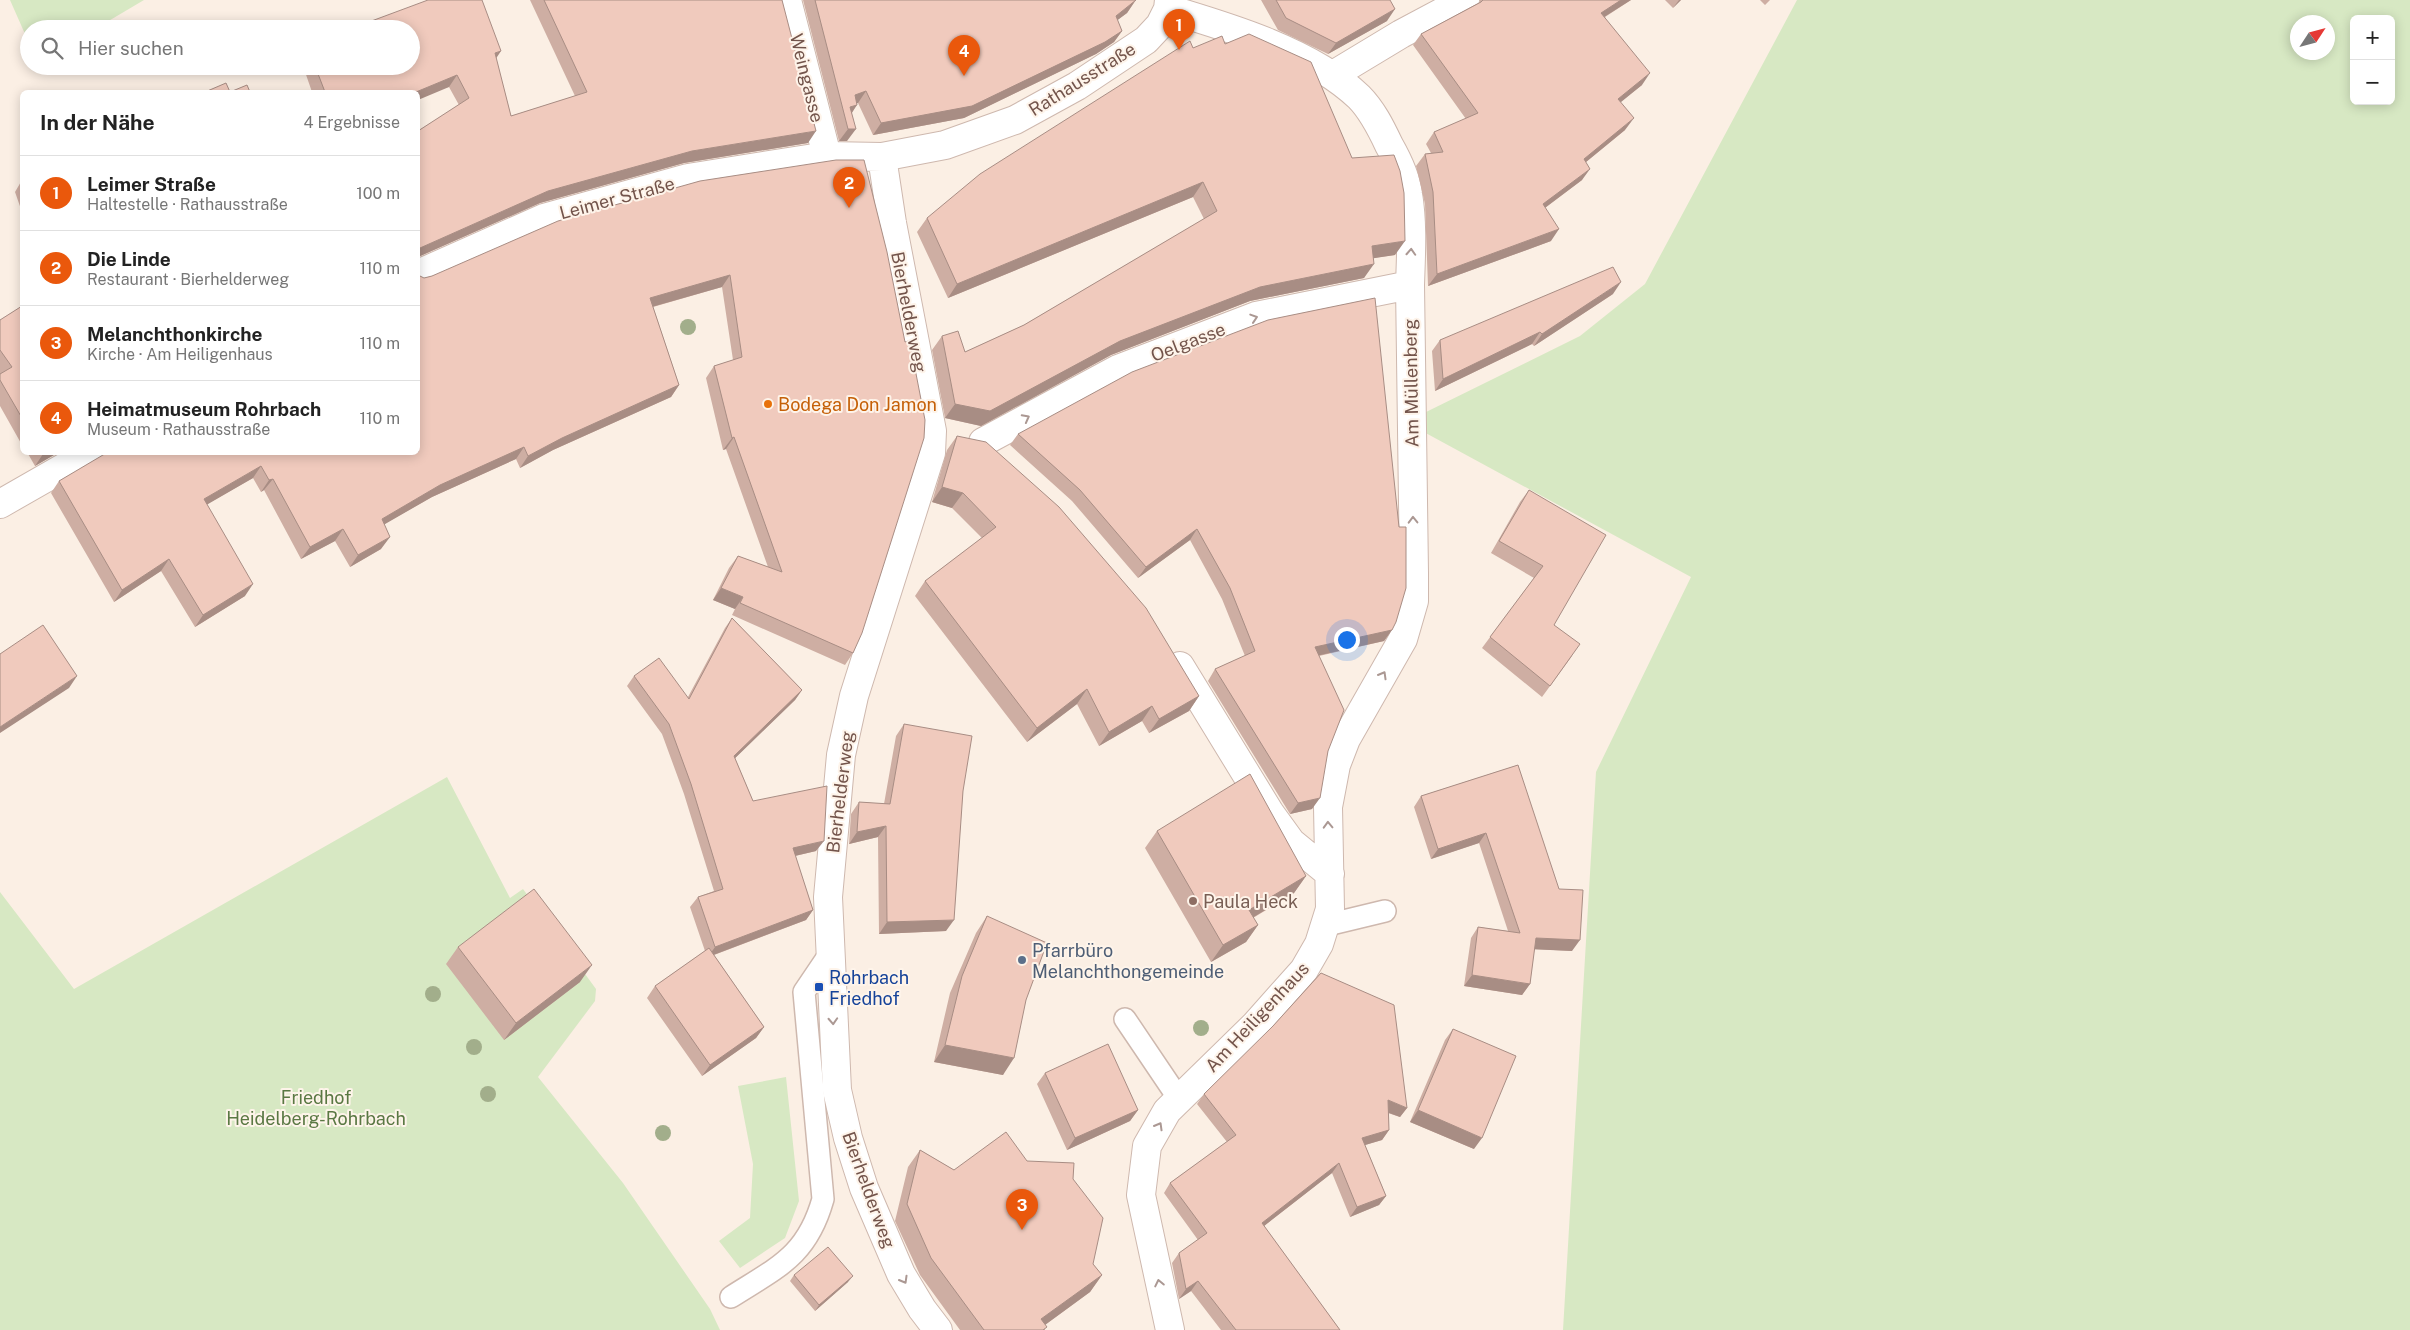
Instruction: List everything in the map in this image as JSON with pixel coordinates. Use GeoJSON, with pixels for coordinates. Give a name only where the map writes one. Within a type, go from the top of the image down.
{"type":"FeatureCollection","features":[{"type":"Feature","properties":{"kind":"street","name":"Weingasse"},"geometry":{"type":"LineString","coordinates":[[788,0],[827,156]]}},
{"type":"Feature","properties":{"kind":"street"},"geometry":{"type":"LineString","coordinates":[[1333,75],[1401,34],[1465,0]]}},
{"type":"Feature","properties":{"kind":"street","name":"Rathausstraße"},"geometry":{"type":"LineString","coordinates":[[827,156],[882,157],[945,145],[1015,120],[1078,86],[1146,40],[1160,24],[1168,5]]}},
{"type":"Feature","properties":{"kind":"street","name":"Am Müllenberg"},"geometry":{"type":"LineString","coordinates":[[1168,5],[1255,38],[1333,75],[1360,98],[1379,124],[1396,157],[1408,193],[1412,240],[1410,285],[1414,601],[1403,639],[1346,739],[1336,765],[1328,807],[1330,874]]}},
{"type":"Feature","properties":{"kind":"street","name":"Leimer Straße"},"geometry":{"type":"LineString","coordinates":[[420,273],[544,218],[688,178],[827,156]]}},
{"type":"Feature","properties":{"kind":"street","name":"Bierhelderweg"},"geometry":{"type":"LineString","coordinates":[[882,157],[892,223],[932,431],[931,453],[854,696],[841,755],[828,898],[829,955],[838,1090],[848,1138],[864,1188],[901,1274],[922,1309],[938,1330]]}},
{"type":"Feature","properties":{"kind":"street","name":"Oelgasse"},"geometry":{"type":"LineString","coordinates":[[983,442],[1118,369],[1256,316],[1410,285]]}},
{"type":"Feature","properties":{"kind":"street"},"geometry":{"type":"LineString","coordinates":[[932,431],[983,442],[1004,461]]}},
{"type":"Feature","properties":{"kind":"street"},"geometry":{"type":"LineString","coordinates":[[0,504],[86,455]]}},
{"type":"Feature","properties":{"kind":"street"},"geometry":{"type":"LineString","coordinates":[[1167,645],[1270,813],[1292,842],[1330,874]]}},
{"type":"Feature","properties":{"kind":"street","name":"Am Heiligenhaus"},"geometry":{"type":"LineString","coordinates":[[1170,1330],[1141,1195],[1147,1146],[1167,1111],[1237,1043],[1304,970],[1319,944],[1326,925],[1330,909],[1330,874]]}},
{"type":"Feature","properties":{"kind":"lane"},"geometry":{"type":"LineString","coordinates":[[1326,925],[1385,911]]}},
{"type":"Feature","properties":{"kind":"lane"},"geometry":{"type":"LineString","coordinates":[[731,1297],[781,1266],[802,1246],[816,1223],[823,1199],[804,992],[829,955]]}},
{"type":"Feature","properties":{"kind":"lane"},"geometry":{"type":"LineString","coordinates":[[1125,1019],[1179,1099]]}},
{"type":"Feature","properties":{"kind":"green space"},"geometry":{"type":"Polygon","coordinates":[[[10,0],[144,0],[110,20],[20,20],[20,23],[10,0]]]}},
{"type":"Feature","properties":{"kind":"green space"},"geometry":{"type":"Polygon","coordinates":[[[1797,0],[2410,0],[2410,1330],[1563,1330],[1596,772],[1691,577],[1422,431],[1422,414],[1580,336],[1645,284],[1797,0]]]}},
{"type":"Feature","properties":{"kind":"green space","name":"Friedhof Heidelberg-Rohrbach"},"geometry":{"type":"Polygon","coordinates":[[[447,777],[510,898],[523,889],[596,989],[595,1001],[538,1077],[623,1183],[710,1309],[720,1330],[0,1330],[0,892],[74,989],[447,777]]]}},
{"type":"Feature","properties":{"kind":"green space"},"geometry":{"type":"Polygon","coordinates":[[[786,1077],[799,1201],[785,1238],[740,1268],[719,1241],[750,1218],[753,1164],[738,1086],[786,1077]]]}},
{"type":"Feature","properties":{"kind":"building"},"geometry":{"type":"Polygon","coordinates":[[[428,0],[482,0],[501,51],[495,53],[511,116],[587,92],[544,0],[782,0],[816,131],[692,151],[548,191],[420,248],[420,130],[469,98],[457,75],[420,90],[324,90],[318,75],[420,75],[420,20],[374,20],[428,0]]]}},
{"type":"Feature","properties":{"kind":"building"},"geometry":{"type":"Polygon","coordinates":[[[815,0],[1136,0],[1116,16],[1122,31],[1105,42],[972,106],[881,123],[866,91],[855,95],[857,105],[850,107],[856,129],[848,129],[815,0]]]}},
{"type":"Feature","properties":{"kind":"building"},"geometry":{"type":"Polygon","coordinates":[[[1276,0],[1390,0],[1395,9],[1336,43],[1286,18],[1276,0]]]}},
{"type":"Feature","properties":{"kind":"building"},"geometry":{"type":"Polygon","coordinates":[[[1483,0],[1621,0],[1601,13],[1650,73],[1618,99],[1634,118],[1584,159],[1590,169],[1543,204],[1559,229],[1437,274],[1433,192],[1425,154],[1443,152],[1434,132],[1478,113],[1421,34],[1483,0]]]}},
{"type":"Feature","properties":{"kind":"building"},"geometry":{"type":"Polygon","coordinates":[[[1249,34],[1311,62],[1352,158],[1394,155],[1400,171],[1404,193],[1405,241],[1372,246],[1374,264],[1260,287],[1120,341],[990,411],[955,404],[942,336],[958,331],[965,352],[1024,325],[1217,211],[1203,182],[957,284],[927,218],[980,174],[1190,41],[1193,48],[1222,36],[1225,44],[1249,34]]]}},
{"type":"Feature","properties":{"kind":"building"},"geometry":{"type":"Polygon","coordinates":[[[226,83],[229,90],[210,90],[226,83]]]}},
{"type":"Feature","properties":{"kind":"building"},"geometry":{"type":"Polygon","coordinates":[[[247,85],[249,90],[235,90],[247,85]]]}},
{"type":"Feature","properties":{"kind":"building"},"geometry":{"type":"Polygon","coordinates":[[[836,160],[864,160],[887,252],[905,342],[908,341],[911,348],[925,420],[924,438],[862,633],[853,653],[740,603],[743,597],[721,588],[738,556],[782,572],[734,437],[732,438],[714,366],[742,357],[730,275],[650,298],[679,385],[562,438],[528,456],[524,447],[440,485],[382,519],[390,537],[358,555],[343,529],[310,547],[273,479],[269,480],[261,466],[204,499],[253,584],[203,615],[169,559],[122,590],[59,481],[103,455],[420,455],[420,276],[424,278],[432,276],[558,221],[700,181],[836,160]]]}},
{"type":"Feature","properties":{"kind":"building"},"geometry":{"type":"Polygon","coordinates":[[[1613,267],[1621,282],[1542,334],[1540,332],[1443,379],[1440,340],[1613,267]]]}},
{"type":"Feature","properties":{"kind":"building"},"geometry":{"type":"Polygon","coordinates":[[[1375,298],[1399,527],[1406,527],[1406,588],[1392,630],[1315,647],[1344,710],[1328,751],[1320,798],[1298,803],[1215,669],[1255,651],[1230,588],[1197,529],[1146,567],[1080,490],[1018,434],[1132,372],[1268,320],[1375,298]]]}},
{"type":"Feature","properties":{"kind":"building"},"geometry":{"type":"Polygon","coordinates":[[[20,307],[20,415],[0,380],[0,374],[12,367],[0,350],[0,320],[20,307]]]}},
{"type":"Feature","properties":{"kind":"building"},"geometry":{"type":"Polygon","coordinates":[[[957,436],[986,442],[1059,507],[1146,608],[1199,696],[1159,719],[1152,706],[1109,732],[1087,689],[1037,728],[925,581],[996,527],[963,493],[942,487],[957,436]]]}},
{"type":"Feature","properties":{"kind":"building"},"geometry":{"type":"Polygon","coordinates":[[[1529,490],[1606,535],[1554,625],[1580,644],[1550,686],[1490,637],[1543,566],[1499,541],[1529,490]]]}},
{"type":"Feature","properties":{"kind":"building"},"geometry":{"type":"Polygon","coordinates":[[[732,618],[802,690],[734,756],[753,801],[827,786],[824,841],[793,848],[813,910],[715,947],[698,897],[723,889],[691,784],[669,724],[634,676],[659,658],[689,699],[732,618]]]}},
{"type":"Feature","properties":{"kind":"building"},"geometry":{"type":"Polygon","coordinates":[[[43,625],[77,676],[0,727],[0,654],[43,625]]]}},
{"type":"Feature","properties":{"kind":"building"},"geometry":{"type":"Polygon","coordinates":[[[904,724],[972,736],[963,791],[954,920],[887,922],[886,826],[857,832],[859,802],[890,804],[904,724]]]}},
{"type":"Feature","properties":{"kind":"building"},"geometry":{"type":"Polygon","coordinates":[[[1518,765],[1559,889],[1583,890],[1580,940],[1536,938],[1530,984],[1472,975],[1478,927],[1520,933],[1486,833],[1438,849],[1421,796],[1518,765]]]}},
{"type":"Feature","properties":{"kind":"building"},"geometry":{"type":"Polygon","coordinates":[[[1250,774],[1306,876],[1249,910],[1258,925],[1223,945],[1157,831],[1250,774]]]}},
{"type":"Feature","properties":{"kind":"building"},"geometry":{"type":"Polygon","coordinates":[[[534,889],[592,965],[516,1023],[458,947],[534,889]]]}},
{"type":"Feature","properties":{"kind":"building"},"geometry":{"type":"Polygon","coordinates":[[[987,916],[1047,943],[1026,1000],[1014,1058],[945,1045],[962,976],[987,916]]]}},
{"type":"Feature","properties":{"kind":"building"},"geometry":{"type":"Polygon","coordinates":[[[709,948],[764,1027],[710,1065],[655,986],[709,948]]]}},
{"type":"Feature","properties":{"kind":"building"},"geometry":{"type":"Polygon","coordinates":[[[1321,973],[1394,1005],[1407,1108],[1388,1100],[1389,1130],[1362,1138],[1386,1196],[1357,1207],[1339,1163],[1262,1223],[1340,1330],[1236,1330],[1198,1281],[1186,1289],[1179,1253],[1207,1233],[1170,1183],[1236,1135],[1204,1094],[1273,1026],[1321,973]]]}},
{"type":"Feature","properties":{"kind":"building"},"geometry":{"type":"Polygon","coordinates":[[[1453,1029],[1516,1056],[1482,1138],[1418,1110],[1453,1029]]]}},
{"type":"Feature","properties":{"kind":"building"},"geometry":{"type":"Polygon","coordinates":[[[1108,1044],[1138,1110],[1075,1138],[1045,1073],[1108,1044]]]}},
{"type":"Feature","properties":{"kind":"building"},"geometry":{"type":"Polygon","coordinates":[[[1006,1132],[1027,1161],[1074,1163],[1073,1179],[1103,1218],[1093,1264],[1102,1275],[1041,1319],[1047,1327],[1043,1330],[984,1330],[931,1258],[907,1204],[920,1150],[954,1170],[1006,1132]]]}},
{"type":"Feature","properties":{"kind":"building"},"geometry":{"type":"Polygon","coordinates":[[[828,1247],[853,1276],[819,1305],[794,1275],[828,1247]]]}},
{"type":"Feature","properties":{"kind":"place","name":"Leimer Straße"},"geometry":{"type":"Point","coordinates":[1179,50]}},
{"type":"Feature","properties":{"kind":"place","name":"Heimatmuseum Rohrbach"},"geometry":{"type":"Point","coordinates":[964,76]}},
{"type":"Feature","properties":{"kind":"place","name":"Die Linde"},"geometry":{"type":"Point","coordinates":[849,208]}},
{"type":"Feature","properties":{"kind":"place","name":"Bodega Don Jamon"},"geometry":{"type":"Point","coordinates":[768,404]}},
{"type":"Feature","properties":{"kind":"place","name":"Paula Heck"},"geometry":{"type":"Point","coordinates":[1193,901]}},
{"type":"Feature","properties":{"kind":"place","name":"Pfarrbüro Melanchthongemeinde"},"geometry":{"type":"Point","coordinates":[1022,960]}},
{"type":"Feature","properties":{"kind":"place","name":"Rohrbach Friedhof"},"geometry":{"type":"Point","coordinates":[819,987]}},
{"type":"Feature","properties":{"kind":"place","name":"Melanchthonkirche"},"geometry":{"type":"Point","coordinates":[1022,1230]}}]}
